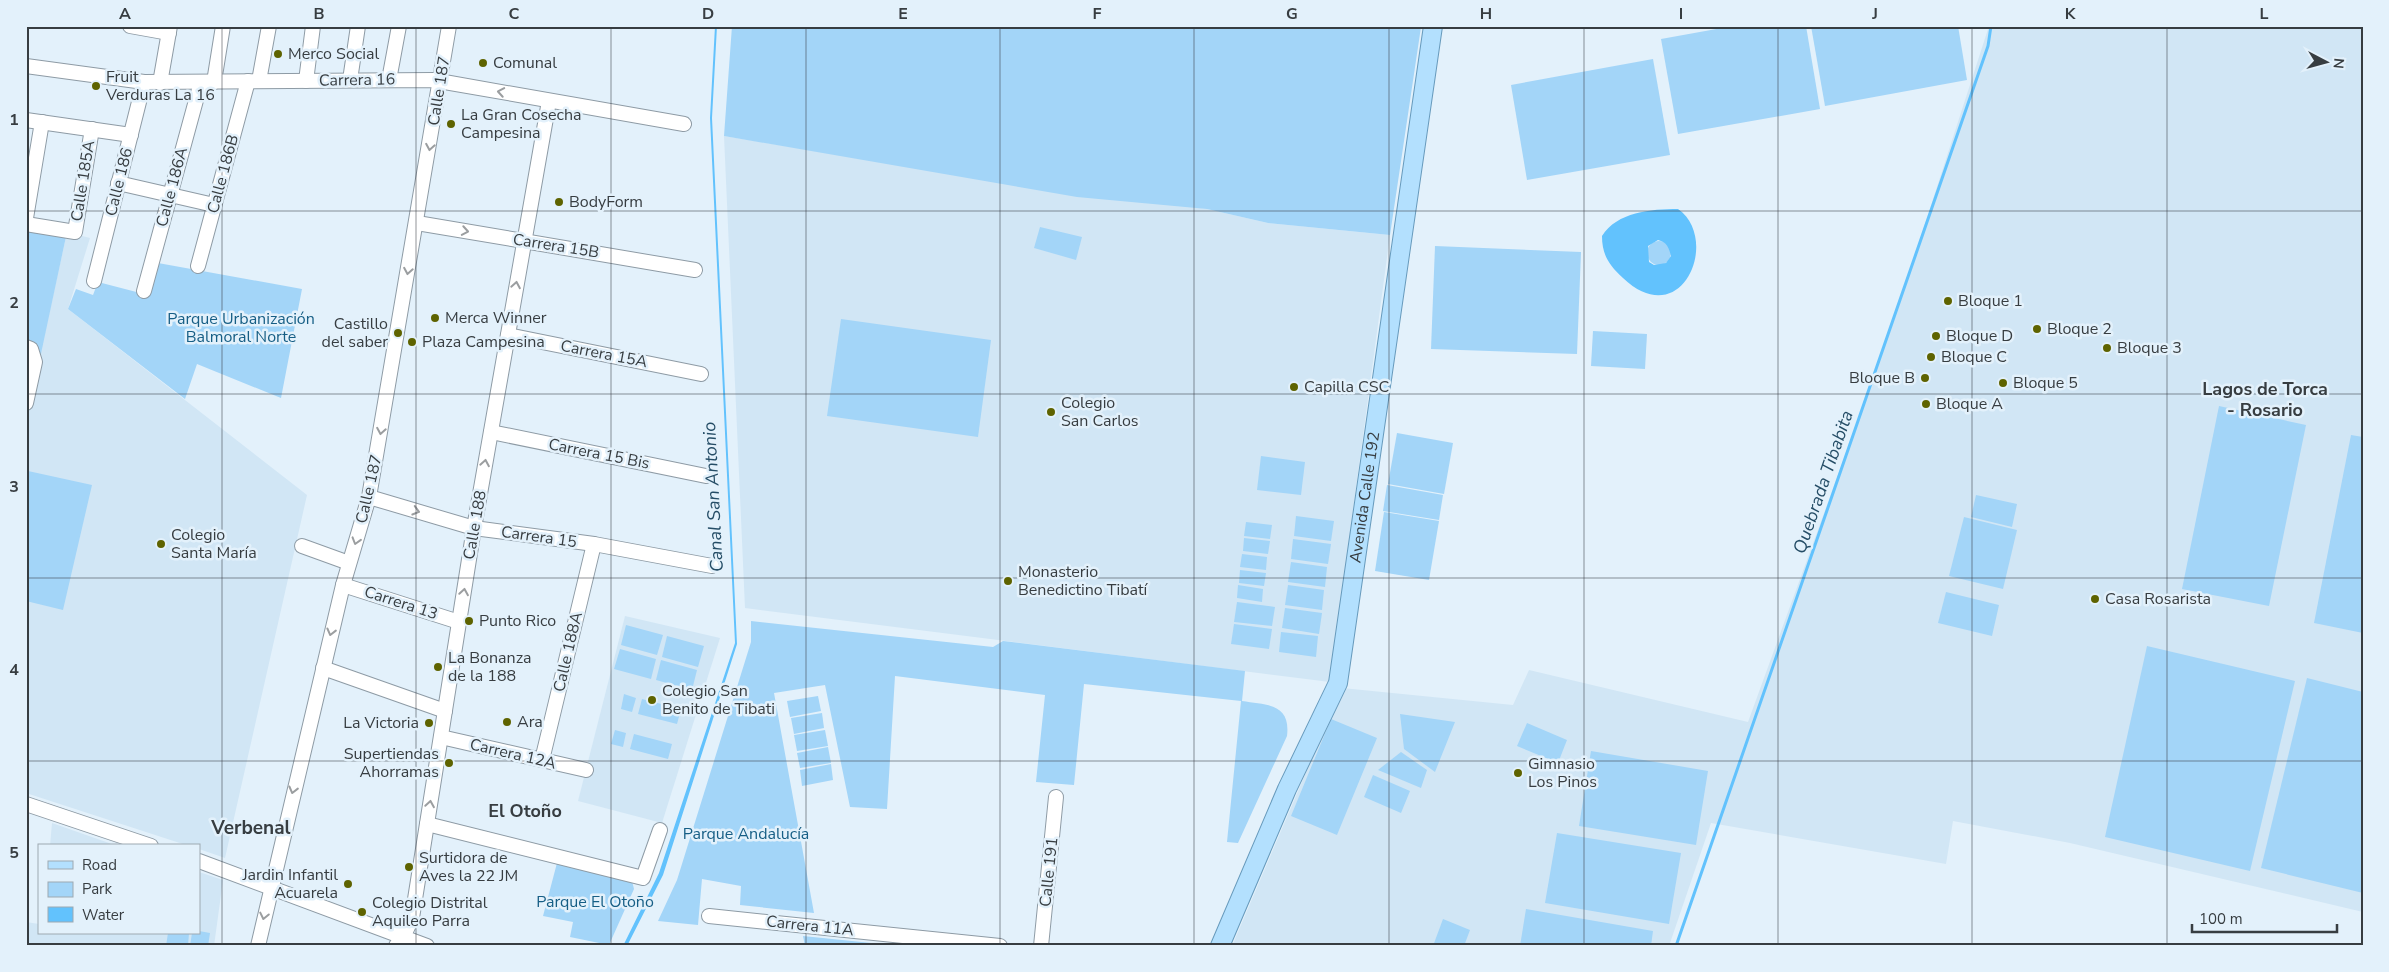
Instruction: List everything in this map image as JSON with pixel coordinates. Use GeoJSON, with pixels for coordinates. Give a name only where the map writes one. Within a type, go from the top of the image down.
{"type":"FeatureCollection","features":[{"type":"Feature","properties":{"kind":"main road","name":"Avenida Calle 192"},"geometry":{"type":"LineString","coordinates":[[1220,946],[1287,788],[1338,683],[1433,26]]}},
{"type":"Feature","properties":{"kind":"street"},"geometry":{"type":"LineString","coordinates":[[130,26],[170,29],[160,83]]}},
{"type":"Feature","properties":{"kind":"street","name":"Calle 186A"},"geometry":{"type":"LineString","coordinates":[[144,291],[170,195],[208,82],[223,26]]}},
{"type":"Feature","properties":{"kind":"street","name":"Calle 186B"},"geometry":{"type":"LineString","coordinates":[[198,266],[214,205],[254,81],[268,26]]}},
{"type":"Feature","properties":{"kind":"street"},"geometry":{"type":"LineString","coordinates":[[306,81],[313,26]]}},
{"type":"Feature","properties":{"kind":"street"},"geometry":{"type":"LineString","coordinates":[[350,80],[358,26]]}},
{"type":"Feature","properties":{"kind":"street"},"geometry":{"type":"LineString","coordinates":[[389,80],[399,26]]}},
{"type":"Feature","properties":{"kind":"street","name":"Calle 187"},"geometry":{"type":"LineString","coordinates":[[258,946],[270,886],[343,585],[369,497],[449,26]]}},
{"type":"Feature","properties":{"kind":"street","name":"Carrera 16"},"geometry":{"type":"LineString","coordinates":[[26,66],[160,83],[350,80],[441,82],[684,124]]}},
{"type":"Feature","properties":{"kind":"street","name":"Calle 186"},"geometry":{"type":"LineString","coordinates":[[94,281],[144,82]]}},
{"type":"Feature","properties":{"kind":"street","name":"Calle 188"},"geometry":{"type":"LineString","coordinates":[[399,941],[412,918],[474,528],[549,101]]}},
{"type":"Feature","properties":{"kind":"street"},"geometry":{"type":"LineString","coordinates":[[26,120],[131,135]]}},
{"type":"Feature","properties":{"kind":"street"},"geometry":{"type":"LineString","coordinates":[[26,218],[42,122]]}},
{"type":"Feature","properties":{"kind":"street","name":"Calle 185A"},"geometry":{"type":"LineString","coordinates":[[26,224],[75,232],[92,129]]}},
{"type":"Feature","properties":{"kind":"street"},"geometry":{"type":"LineString","coordinates":[[118,183],[214,205]]}},
{"type":"Feature","properties":{"kind":"street","name":"Carrera 15B"},"geometry":{"type":"LineString","coordinates":[[416,223],[694,270]]}},
{"type":"Feature","properties":{"kind":"street","name":"Carrera 15A"},"geometry":{"type":"LineString","coordinates":[[508,335],[701,374]]}},
{"type":"Feature","properties":{"kind":"street"},"geometry":{"type":"LineString","coordinates":[[26,403],[35,362],[30,351]]}},
{"type":"Feature","properties":{"kind":"street","name":"Carrera 15 Bis"},"geometry":{"type":"LineString","coordinates":[[491,432],[706,476]]}},
{"type":"Feature","properties":{"kind":"street","name":"Carrera 15"},"geometry":{"type":"LineString","coordinates":[[369,497],[474,528],[594,544],[712,566]]}},
{"type":"Feature","properties":{"kind":"street","name":"Calle 188A"},"geometry":{"type":"LineString","coordinates":[[542,760],[594,544]]}},
{"type":"Feature","properties":{"kind":"street"},"geometry":{"type":"LineString","coordinates":[[302,546],[349,563]]}},
{"type":"Feature","properties":{"kind":"street","name":"Carrera 13"},"geometry":{"type":"LineString","coordinates":[[343,585],[459,622]]}},
{"type":"Feature","properties":{"kind":"street"},"geometry":{"type":"LineString","coordinates":[[323,668],[445,711]]}},
{"type":"Feature","properties":{"kind":"street","name":"Carrera 12A"},"geometry":{"type":"LineString","coordinates":[[441,737],[586,770]]}},
{"type":"Feature","properties":{"kind":"street","name":"Calle 191"},"geometry":{"type":"LineString","coordinates":[[1041,946],[1056,798]]}},
{"type":"Feature","properties":{"kind":"street"},"geometry":{"type":"LineString","coordinates":[[26,804],[146,844]]}},
{"type":"Feature","properties":{"kind":"street"},"geometry":{"type":"LineString","coordinates":[[427,824],[643,878],[660,830]]}},
{"type":"Feature","properties":{"kind":"street"},"geometry":{"type":"LineString","coordinates":[[200,862],[270,886],[399,941],[426,946]]}},
{"type":"Feature","properties":{"kind":"street","name":"Carrera 11A"},"geometry":{"type":"LineString","coordinates":[[709,916],[1000,946]]}},
{"type":"Feature","properties":{"kind":"shaded area"},"geometry":{"type":"Polygon","coordinates":[[[1989,26],[2363,26],[2363,912],[2070,843],[1953,821],[1946,864],[1711,823],[1669,946],[1232,946],[1342,688],[1513,705],[1529,670],[1748,722],[1891,329],[1989,26]]]}},
{"type":"Feature","properties":{"kind":"shaded area","name":"Colegio San Carlos"},"geometry":{"type":"Polygon","coordinates":[[[724,136],[894,164],[1207,209],[1268,223],[1390,235],[1330,682],[745,608],[724,136]]]}},
{"type":"Feature","properties":{"kind":"shaded area","name":"Colegio Santa María"},"geometry":{"type":"Polygon","coordinates":[[[67,232],[90,238],[68,309],[307,495],[225,858],[200,849],[200,844],[183,844],[26,793],[26,419],[67,232]]]}},
{"type":"Feature","properties":{"kind":"shaded area","name":"Colegio San Benito de Tibati"},"geometry":{"type":"Polygon","coordinates":[[[625,616],[720,638],[662,823],[578,801],[625,616]]]}},
{"type":"Feature","properties":{"kind":"shaded area"},"geometry":{"type":"Polygon","coordinates":[[[52,823],[112,844],[50,844],[52,823]]]}},
{"type":"Feature","properties":{"kind":"shaded area"},"geometry":{"type":"Polygon","coordinates":[[[200,872],[223,880],[214,946],[26,946],[26,922],[38,924],[38,934],[200,934],[200,872]]]}},
{"type":"Feature","properties":{"kind":"green space"},"geometry":{"type":"Polygon","coordinates":[[[732,26],[1419,26],[1421,27],[1390,235],[1268,223],[1207,209],[1077,197],[724,136],[732,26]]]}},
{"type":"Feature","properties":{"kind":"green space"},"geometry":{"type":"Polygon","coordinates":[[[1733,26],[1806,26],[1820,109],[1678,134],[1661,39],[1733,26]]]}},
{"type":"Feature","properties":{"kind":"green space"},"geometry":{"type":"Polygon","coordinates":[[[1811,26],[1958,26],[1967,80],[1825,106],[1811,26]]]}},
{"type":"Feature","properties":{"kind":"green space"},"geometry":{"type":"Polygon","coordinates":[[[1653,59],[1670,155],[1527,180],[1511,85],[1653,59]]]}},
{"type":"Feature","properties":{"kind":"green space"},"geometry":{"type":"Polygon","coordinates":[[[26,225],[67,232],[39,363],[26,341],[26,225]]]}},
{"type":"Feature","properties":{"kind":"green space"},"geometry":{"type":"Polygon","coordinates":[[[1040,227],[1082,237],[1076,260],[1034,248],[1040,227]]]}},
{"type":"Feature","properties":{"kind":"green space"},"geometry":{"type":"Polygon","coordinates":[[[1659,241],[1668,244],[1671,253],[1668,262],[1659,265],[1650,262],[1647,253],[1650,244],[1659,241]]]}},
{"type":"Feature","properties":{"kind":"green space"},"geometry":{"type":"Polygon","coordinates":[[[1435,246],[1581,252],[1577,354],[1431,349],[1435,246]]]}},
{"type":"Feature","properties":{"kind":"green space","name":"Parque Urbanización Balmoral Norte"},"geometry":{"type":"Polygon","coordinates":[[[158,263],[302,289],[281,398],[197,364],[185,399],[68,309],[76,289],[93,295],[98,282],[148,295],[158,263]]]}},
{"type":"Feature","properties":{"kind":"green space"},"geometry":{"type":"Polygon","coordinates":[[[841,319],[991,340],[978,437],[827,416],[841,319]]]}},
{"type":"Feature","properties":{"kind":"green space"},"geometry":{"type":"Polygon","coordinates":[[[1593,331],[1647,334],[1645,369],[1591,366],[1593,331]]]}},
{"type":"Feature","properties":{"kind":"green space"},"geometry":{"type":"Polygon","coordinates":[[[2219,406],[2306,425],[2269,606],[2182,589],[2219,406]]]}},
{"type":"Feature","properties":{"kind":"green space"},"geometry":{"type":"Polygon","coordinates":[[[1397,433],[1453,443],[1444,494],[1388,484],[1397,433]]]}},
{"type":"Feature","properties":{"kind":"green space"},"geometry":{"type":"Polygon","coordinates":[[[2351,435],[2363,437],[2363,633],[2314,623],[2351,435]]]}},
{"type":"Feature","properties":{"kind":"green space"},"geometry":{"type":"Polygon","coordinates":[[[1261,456],[1305,462],[1301,495],[1257,490],[1261,456]]]}},
{"type":"Feature","properties":{"kind":"green space"},"geometry":{"type":"Polygon","coordinates":[[[28,471],[92,485],[63,610],[26,601],[28,471]]]}},
{"type":"Feature","properties":{"kind":"green space"},"geometry":{"type":"Polygon","coordinates":[[[1387,485],[1443,495],[1439,520],[1383,511],[1387,485]]]}},
{"type":"Feature","properties":{"kind":"green space"},"geometry":{"type":"Polygon","coordinates":[[[1976,495],[2017,504],[2012,527],[1971,517],[1976,495]]]}},
{"type":"Feature","properties":{"kind":"green space"},"geometry":{"type":"Polygon","coordinates":[[[1384,512],[1439,521],[1429,580],[1375,571],[1384,512]]]}},
{"type":"Feature","properties":{"kind":"green space"},"geometry":{"type":"Polygon","coordinates":[[[1296,516],[1334,521],[1331,541],[1294,536],[1296,516]]]}},
{"type":"Feature","properties":{"kind":"green space"},"geometry":{"type":"Polygon","coordinates":[[[1964,517],[2017,530],[2003,589],[1949,576],[1964,517]]]}},
{"type":"Feature","properties":{"kind":"green space"},"geometry":{"type":"Polygon","coordinates":[[[1246,522],[1272,525],[1270,539],[1244,536],[1246,522]]]}},
{"type":"Feature","properties":{"kind":"green space"},"geometry":{"type":"Polygon","coordinates":[[[1244,538],[1270,541],[1268,554],[1243,551],[1244,538]]]}},
{"type":"Feature","properties":{"kind":"green space"},"geometry":{"type":"Polygon","coordinates":[[[1293,539],[1331,544],[1328,564],[1291,559],[1293,539]]]}},
{"type":"Feature","properties":{"kind":"green space"},"geometry":{"type":"Polygon","coordinates":[[[1242,554],[1267,557],[1266,570],[1240,567],[1242,554]]]}},
{"type":"Feature","properties":{"kind":"green space"},"geometry":{"type":"Polygon","coordinates":[[[1291,562],[1327,567],[1325,587],[1288,582],[1291,562]]]}},
{"type":"Feature","properties":{"kind":"green space"},"geometry":{"type":"Polygon","coordinates":[[[1240,570],[1266,573],[1264,586],[1239,583],[1240,570]]]}},
{"type":"Feature","properties":{"kind":"green space"},"geometry":{"type":"Polygon","coordinates":[[[1238,585],[1263,589],[1262,602],[1237,598],[1238,585]]]}},
{"type":"Feature","properties":{"kind":"green space"},"geometry":{"type":"Polygon","coordinates":[[[1288,585],[1324,590],[1322,610],[1285,605],[1288,585]]]}},
{"type":"Feature","properties":{"kind":"green space"},"geometry":{"type":"Polygon","coordinates":[[[1946,592],[1999,605],[1992,636],[1938,623],[1946,592]]]}},
{"type":"Feature","properties":{"kind":"green space"},"geometry":{"type":"Polygon","coordinates":[[[1237,602],[1275,607],[1272,626],[1234,622],[1237,602]]]}},
{"type":"Feature","properties":{"kind":"green space"},"geometry":{"type":"Polygon","coordinates":[[[1285,608],[1322,613],[1319,634],[1282,628],[1285,608]]]}},
{"type":"Feature","properties":{"kind":"green space","name":"Parque Andalucía"},"geometry":{"type":"Polygon","coordinates":[[[751,621],[993,647],[1003,641],[1245,671],[1242,701],[1268,705],[1281,711],[1287,725],[1287,736],[1238,843],[1227,842],[1241,701],[1084,684],[1074,785],[1036,782],[1045,695],[895,676],[887,809],[850,807],[825,685],[774,693],[814,913],[740,905],[741,886],[702,879],[698,925],[658,921],[677,880],[751,642],[751,621]]]}},
{"type":"Feature","properties":{"kind":"green space"},"geometry":{"type":"Polygon","coordinates":[[[1234,624],[1272,629],[1269,649],[1231,644],[1234,624]]]}},
{"type":"Feature","properties":{"kind":"green space"},"geometry":{"type":"Polygon","coordinates":[[[626,625],[663,635],[657,655],[621,645],[626,625]]]}},
{"type":"Feature","properties":{"kind":"green space"},"geometry":{"type":"Polygon","coordinates":[[[1281,632],[1318,636],[1316,657],[1279,652],[1281,632]]]}},
{"type":"Feature","properties":{"kind":"green space"},"geometry":{"type":"Polygon","coordinates":[[[667,636],[704,646],[698,667],[662,657],[667,636]]]}},
{"type":"Feature","properties":{"kind":"green space"},"geometry":{"type":"Polygon","coordinates":[[[2147,646],[2295,681],[2250,871],[2105,837],[2147,646]]]}},
{"type":"Feature","properties":{"kind":"green space"},"geometry":{"type":"Polygon","coordinates":[[[620,649],[656,659],[651,679],[614,669],[620,649]]]}},
{"type":"Feature","properties":{"kind":"green space"},"geometry":{"type":"Polygon","coordinates":[[[661,660],[697,670],[692,690],[656,680],[661,660]]]}},
{"type":"Feature","properties":{"kind":"green space"},"geometry":{"type":"Polygon","coordinates":[[[2307,678],[2363,692],[2363,893],[2261,868],[2307,678]]]}},
{"type":"Feature","properties":{"kind":"green space"},"geometry":{"type":"Polygon","coordinates":[[[624,694],[636,698],[632,712],[621,709],[624,694]]]}},
{"type":"Feature","properties":{"kind":"green space"},"geometry":{"type":"Polygon","coordinates":[[[818,696],[821,711],[790,717],[787,701],[818,696]]]}},
{"type":"Feature","properties":{"kind":"green space"},"geometry":{"type":"Polygon","coordinates":[[[642,699],[681,709],[677,724],[638,714],[642,699]]]}},
{"type":"Feature","properties":{"kind":"green space"},"geometry":{"type":"Polygon","coordinates":[[[822,713],[824,728],[794,734],[791,718],[822,713]]]}},
{"type":"Feature","properties":{"kind":"green space"},"geometry":{"type":"Polygon","coordinates":[[[1400,714],[1455,722],[1435,772],[1404,749],[1400,714]]]}},
{"type":"Feature","properties":{"kind":"green space"},"geometry":{"type":"Polygon","coordinates":[[[1331,719],[1377,738],[1337,835],[1291,816],[1331,719]]]}},
{"type":"Feature","properties":{"kind":"green space"},"geometry":{"type":"Polygon","coordinates":[[[1527,723],[1567,740],[1558,763],[1517,746],[1527,723]]]}},
{"type":"Feature","properties":{"kind":"green space"},"geometry":{"type":"Polygon","coordinates":[[[615,730],[626,733],[623,747],[611,744],[615,730]]]}},
{"type":"Feature","properties":{"kind":"green space"},"geometry":{"type":"Polygon","coordinates":[[[825,730],[828,746],[797,751],[794,735],[825,730]]]}},
{"type":"Feature","properties":{"kind":"green space"},"geometry":{"type":"Polygon","coordinates":[[[634,734],[672,744],[668,759],[630,749],[634,734]]]}},
{"type":"Feature","properties":{"kind":"green space"},"geometry":{"type":"Polygon","coordinates":[[[828,747],[831,763],[800,768],[797,753],[828,747]]]}},
{"type":"Feature","properties":{"kind":"green space"},"geometry":{"type":"Polygon","coordinates":[[[1591,751],[1708,771],[1696,845],[1579,826],[1591,751]]]}},
{"type":"Feature","properties":{"kind":"green space"},"geometry":{"type":"Polygon","coordinates":[[[1401,752],[1427,770],[1421,788],[1378,770],[1401,752]]]}},
{"type":"Feature","properties":{"kind":"green space"},"geometry":{"type":"Polygon","coordinates":[[[831,764],[833,780],[802,786],[800,770],[831,764]]]}},
{"type":"Feature","properties":{"kind":"green space"},"geometry":{"type":"Polygon","coordinates":[[[1373,775],[1410,791],[1401,813],[1364,797],[1373,775]]]}},
{"type":"Feature","properties":{"kind":"green space"},"geometry":{"type":"Polygon","coordinates":[[[1557,833],[1681,853],[1669,924],[1545,903],[1557,833]]]}},
{"type":"Feature","properties":{"kind":"green space","name":"Parque El Otoño"},"geometry":{"type":"Polygon","coordinates":[[[557,863],[632,881],[634,889],[609,945],[570,937],[573,922],[543,916],[557,863]]]}},
{"type":"Feature","properties":{"kind":"green space"},"geometry":{"type":"Polygon","coordinates":[[[1526,909],[1653,931],[1651,946],[1520,946],[1526,909]]]}},
{"type":"Feature","properties":{"kind":"green space"},"geometry":{"type":"Polygon","coordinates":[[[1443,919],[1470,930],[1464,946],[1433,946],[1443,919]]]}},
{"type":"Feature","properties":{"kind":"green space"},"geometry":{"type":"Polygon","coordinates":[[[200,931],[210,933],[208,946],[190,946],[192,934],[200,934],[200,931]]]}},
{"type":"Feature","properties":{"kind":"green space"},"geometry":{"type":"Polygon","coordinates":[[[168,934],[189,934],[188,946],[166,946],[168,934]]]}},
{"type":"Feature","properties":{"kind":"green space"},"geometry":{"type":"Polygon","coordinates":[[[803,936],[881,944],[882,946],[805,946],[803,936]]]}},
{"type":"Feature","properties":{"kind":"water"},"geometry":{"type":"Polygon","coordinates":[[[715,26],[717,26],[712,118],[737,644],[663,875],[627,946],[623,946],[659,873],[735,643],[710,118],[715,26]]]}},
{"type":"Feature","properties":{"kind":"water"},"geometry":{"type":"Polygon","coordinates":[[[1678,209],[1690,223],[1696,240],[1695,259],[1689,276],[1678,289],[1663,295],[1644,292],[1623,278],[1610,264],[1603,249],[1602,236],[1616,222],[1635,213],[1678,209]],[[1658,240],[1648,246],[1649,262],[1654,265],[1666,263],[1671,256],[1664,242],[1658,240]]]}},
{"type":"Feature","properties":{"kind":"waterway","name":"Quebrada Tibabita"},"geometry":{"type":"LineString","coordinates":[[1676,946],[1988,46],[1991,26]]}},
{"type":"Feature","properties":{"kind":"place","name":"Merco Social"},"geometry":{"type":"Point","coordinates":[278,54]}},
{"type":"Feature","properties":{"kind":"place","name":"Comunal"},"geometry":{"type":"Point","coordinates":[483,63]}},
{"type":"Feature","properties":{"kind":"place","name":"Fruit Verduras La 16"},"geometry":{"type":"Point","coordinates":[96,86]}},
{"type":"Feature","properties":{"kind":"place","name":"La Gran Cosecha Campesina"},"geometry":{"type":"Point","coordinates":[451,124]}},
{"type":"Feature","properties":{"kind":"place","name":"BodyForm"},"geometry":{"type":"Point","coordinates":[559,202]}},
{"type":"Feature","properties":{"kind":"place","name":"Bloque 1"},"geometry":{"type":"Point","coordinates":[1948,301]}},
{"type":"Feature","properties":{"kind":"place","name":"Merca Winner"},"geometry":{"type":"Point","coordinates":[435,318]}},
{"type":"Feature","properties":{"kind":"place","name":"Bloque 2"},"geometry":{"type":"Point","coordinates":[2037,329]}},
{"type":"Feature","properties":{"kind":"place","name":"Castillo del saber"},"geometry":{"type":"Point","coordinates":[398,333]}},
{"type":"Feature","properties":{"kind":"place","name":"Bloque D"},"geometry":{"type":"Point","coordinates":[1936,336]}},
{"type":"Feature","properties":{"kind":"place","name":"Plaza Campesina"},"geometry":{"type":"Point","coordinates":[412,342]}},
{"type":"Feature","properties":{"kind":"place","name":"Bloque 3"},"geometry":{"type":"Point","coordinates":[2107,348]}},
{"type":"Feature","properties":{"kind":"place","name":"Bloque C"},"geometry":{"type":"Point","coordinates":[1931,357]}},
{"type":"Feature","properties":{"kind":"place","name":"Bloque B"},"geometry":{"type":"Point","coordinates":[1925,378]}},
{"type":"Feature","properties":{"kind":"place","name":"Bloque 5"},"geometry":{"type":"Point","coordinates":[2003,383]}},
{"type":"Feature","properties":{"kind":"place","name":"Capilla CSC"},"geometry":{"type":"Point","coordinates":[1294,387]}},
{"type":"Feature","properties":{"kind":"place","name":"Bloque A"},"geometry":{"type":"Point","coordinates":[1926,404]}},
{"type":"Feature","properties":{"kind":"place","name":"Colegio San Carlos"},"geometry":{"type":"Point","coordinates":[1051,412]}},
{"type":"Feature","properties":{"kind":"place","name":"Colegio Santa María"},"geometry":{"type":"Point","coordinates":[161,544]}},
{"type":"Feature","properties":{"kind":"place","name":"Monasterio Benedictino Tibatí"},"geometry":{"type":"Point","coordinates":[1008,581]}},
{"type":"Feature","properties":{"kind":"place","name":"Casa Rosarista"},"geometry":{"type":"Point","coordinates":[2095,599]}},
{"type":"Feature","properties":{"kind":"place","name":"Punto Rico"},"geometry":{"type":"Point","coordinates":[469,621]}},
{"type":"Feature","properties":{"kind":"place","name":"La Bonanza de la 188"},"geometry":{"type":"Point","coordinates":[438,667]}},
{"type":"Feature","properties":{"kind":"place","name":"Colegio San Benito de Tibati"},"geometry":{"type":"Point","coordinates":[652,700]}},
{"type":"Feature","properties":{"kind":"place","name":"Ara"},"geometry":{"type":"Point","coordinates":[507,722]}},
{"type":"Feature","properties":{"kind":"place","name":"La Victoria"},"geometry":{"type":"Point","coordinates":[429,723]}},
{"type":"Feature","properties":{"kind":"place","name":"Supertiendas Ahorramas"},"geometry":{"type":"Point","coordinates":[449,763]}},
{"type":"Feature","properties":{"kind":"place","name":"Gimnasio Los Pinos"},"geometry":{"type":"Point","coordinates":[1518,773]}},
{"type":"Feature","properties":{"kind":"place","name":"Surtidora de Aves la 22 JM"},"geometry":{"type":"Point","coordinates":[409,867]}},
{"type":"Feature","properties":{"kind":"place","name":"Jardin Infantil Acuarela"},"geometry":{"type":"Point","coordinates":[348,884]}},
{"type":"Feature","properties":{"kind":"place","name":"Colegio Distrital Aquileo Parra"},"geometry":{"type":"Point","coordinates":[362,912]}},
{"type":"Feature","properties":{"kind":"district","name":"Lagos de Torca - Rosario"},"geometry":{"type":"Point","coordinates":[2265,399]}},
{"type":"Feature","properties":{"kind":"district","name":"El Otoño"},"geometry":{"type":"Point","coordinates":[525,811]}},
{"type":"Feature","properties":{"kind":"district","name":"Verbenal"},"geometry":{"type":"Point","coordinates":[251,828]}},
{"type":"Feature","properties":{"kind":"water label","name":"Canal San Antonio"},"geometry":{"type":"Point","coordinates":[713,497]}}]}
